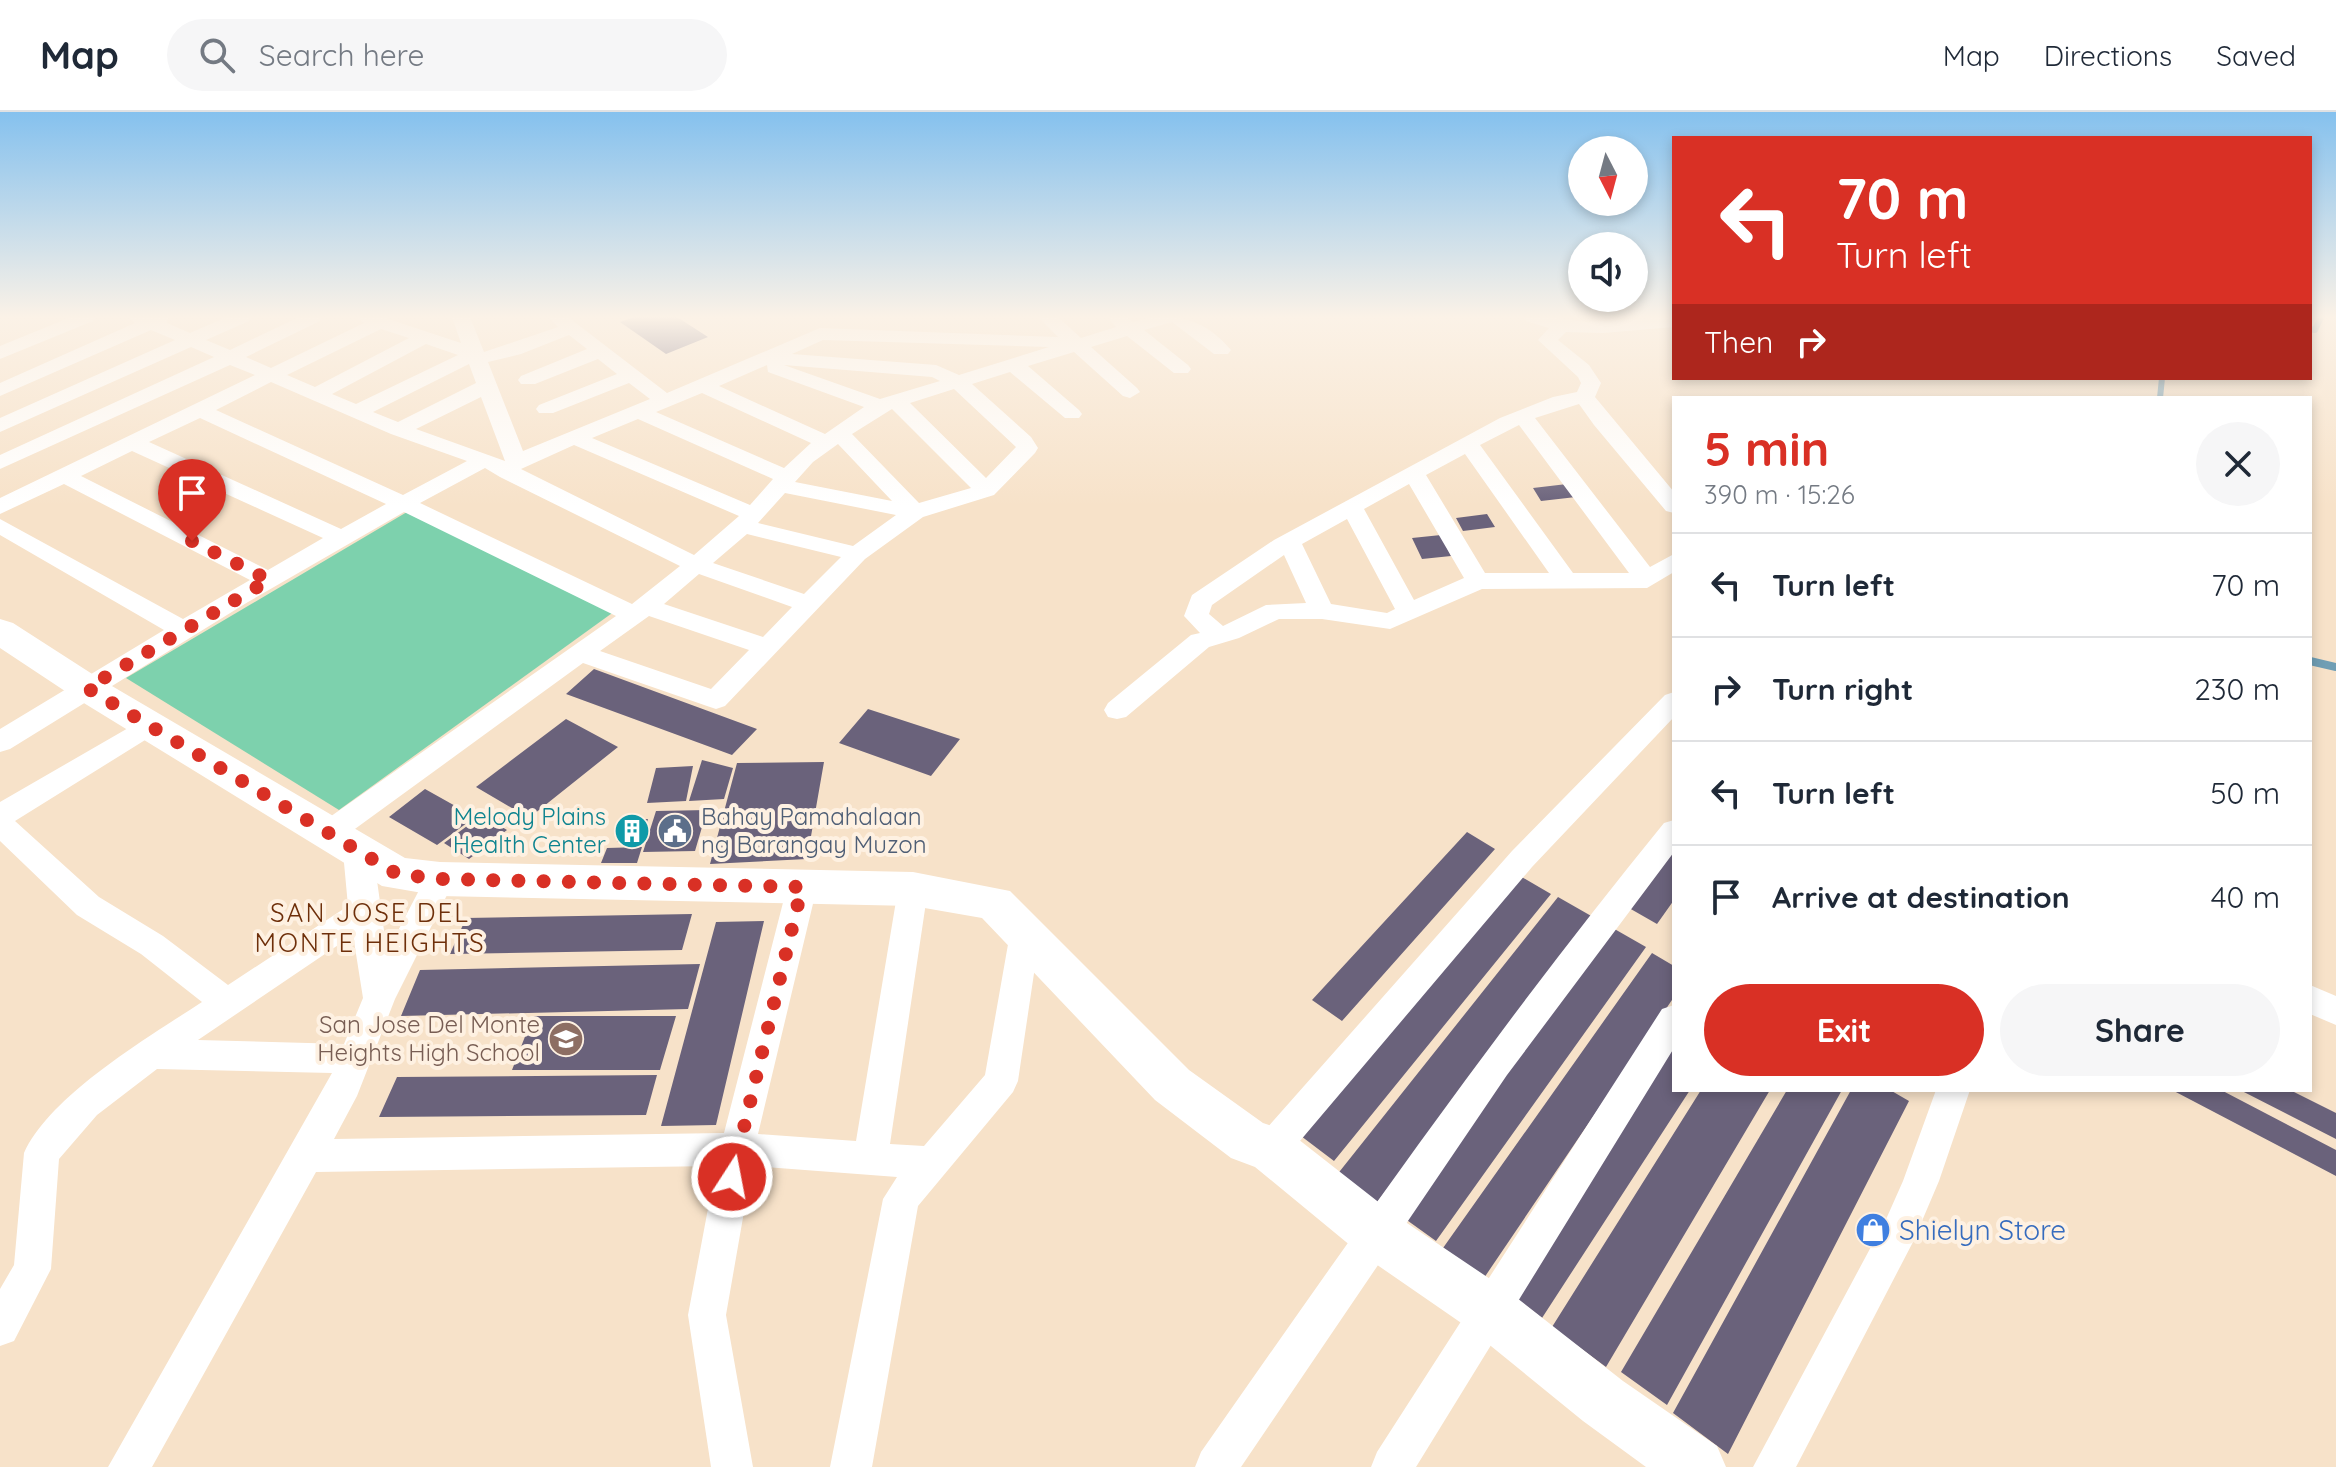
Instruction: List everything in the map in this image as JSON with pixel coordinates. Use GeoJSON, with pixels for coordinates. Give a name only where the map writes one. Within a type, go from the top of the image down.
{"type":"FeatureCollection","features":[{"type":"Feature","properties":{"kind":"street"},"geometry":{"type":"LineString","coordinates":[[0,390],[21,380]]}},
{"type":"Feature","properties":{"kind":"street"},"geometry":{"type":"LineString","coordinates":[[0,426],[102,380]]}},
{"type":"Feature","properties":{"kind":"street"},"geometry":{"type":"LineString","coordinates":[[0,463],[180,380]]}},
{"type":"Feature","properties":{"kind":"street"},"geometry":{"type":"LineString","coordinates":[[0,507],[262,380]]}},
{"type":"Feature","properties":{"kind":"street"},"geometry":{"type":"LineString","coordinates":[[285,380],[398,430],[512,467],[694,564],[810,605]]}},
{"type":"Feature","properties":{"kind":"street"},"geometry":{"type":"LineString","coordinates":[[317,394],[343,380]]}},
{"type":"Feature","properties":{"kind":"street"},"geometry":{"type":"LineString","coordinates":[[357,412],[425,380]]}},
{"type":"Feature","properties":{"kind":"street"},"geometry":{"type":"LineString","coordinates":[[485,380],[512,467]]}},
{"type":"Feature","properties":{"kind":"street"},"geometry":{"type":"LineString","coordinates":[[546,409],[618,380]]}},
{"type":"Feature","properties":{"kind":"street"},"geometry":{"type":"LineString","coordinates":[[641,380],[665,401]]}},
{"type":"Feature","properties":{"kind":"street"},"geometry":{"type":"LineString","coordinates":[[512,467],[717,380]]}},
{"type":"Feature","properties":{"kind":"street"},"geometry":{"type":"LineString","coordinates":[[820,380],[888,404],[986,490]]}},
{"type":"Feature","properties":{"kind":"street"},"geometry":{"type":"LineString","coordinates":[[580,653],[716,700],[857,554],[915,512],[986,490],[1023,455],[1027,445],[954,380]]}},
{"type":"Feature","properties":{"kind":"street"},"geometry":{"type":"LineString","coordinates":[[343,843],[580,653],[640,610],[748,520],[805,457],[888,404],[963,380]]}},
{"type":"Feature","properties":{"kind":"street"},"geometry":{"type":"LineString","coordinates":[[1032,380],[1072,414]]}},
{"type":"Feature","properties":{"kind":"street"},"geometry":{"type":"LineString","coordinates":[[1117,380],[1130,392]]}},
{"type":"Feature","properties":{"kind":"street"},"geometry":{"type":"LineString","coordinates":[[1585,397],[1590,380]]}},
{"type":"Feature","properties":{"kind":"street"},"geometry":{"type":"LineString","coordinates":[[398,430],[487,386]]}},
{"type":"Feature","properties":{"kind":"street"},"geometry":{"type":"LineString","coordinates":[[704,386],[833,438],[915,512]]}},
{"type":"Feature","properties":{"kind":"street"},"geometry":{"type":"LineString","coordinates":[[1217,634],[1196,616],[1201,601],[1289,541],[1523,416],[1560,401],[1585,397]]}},
{"type":"Feature","properties":{"kind":"street"},"geometry":{"type":"LineString","coordinates":[[1585,397],[1601,421],[1672,504]]}},
{"type":"Feature","properties":{"kind":"street"},"geometry":{"type":"LineString","coordinates":[[200,410],[302,455],[401,504],[640,610],[767,647]]}},
{"type":"Feature","properties":{"kind":"street"},"geometry":{"type":"LineString","coordinates":[[640,412],[783,481],[915,512]]}},
{"type":"Feature","properties":{"kind":"street"},"geometry":{"type":"LineString","coordinates":[[1523,416],[1647,580]]}},
{"type":"Feature","properties":{"kind":"street"},"geometry":{"type":"LineString","coordinates":[[575,438],[748,520],[857,554]]}},
{"type":"Feature","properties":{"kind":"street"},"geometry":{"type":"LineString","coordinates":[[133,443],[342,538]]}},
{"type":"Feature","properties":{"kind":"street"},"geometry":{"type":"LineString","coordinates":[[1469,444],[1566,580]]}},
{"type":"Feature","properties":{"kind":"street"},"geometry":{"type":"LineString","coordinates":[[0,742],[269,580],[485,460]]}},
{"type":"Feature","properties":{"kind":"street"},"geometry":{"type":"LineString","coordinates":[[1414,474],[1478,581]]}},
{"type":"Feature","properties":{"kind":"street"},"geometry":{"type":"LineString","coordinates":[[64,476],[269,580]]}},
{"type":"Feature","properties":{"kind":"street"},"geometry":{"type":"LineString","coordinates":[[1352,507],[1409,613]]}},
{"type":"Feature","properties":{"kind":"street"},"geometry":{"type":"LineString","coordinates":[[0,526],[184,630]]}},
{"type":"Feature","properties":{"kind":"street"},"geometry":{"type":"LineString","coordinates":[[1289,541],[1322,611]]}},
{"type":"Feature","properties":{"kind":"street"},"geometry":{"type":"LineString","coordinates":[[1117,710],[1200,641],[1230,632],[1275,611],[1322,611],[1390,621],[1478,581],[1647,580],[1672,562]]}},
{"type":"Feature","properties":{"kind":"street"},"geometry":{"type":"LineString","coordinates":[[0,631],[87,688],[397,874],[440,879],[913,889],[995,903],[1172,1085],[1249,1142],[1271,1149],[1376,1233],[1489,1310],[1603,1401],[1696,1467]]}},
{"type":"Feature","properties":{"kind":"street"},"geometry":{"type":"LineString","coordinates":[[1271,1149],[1522,859],[1672,703]]}},
{"type":"Feature","properties":{"kind":"street"},"geometry":{"type":"LineString","coordinates":[[0,816],[149,725]]}},
{"type":"Feature","properties":{"kind":"street"},"geometry":{"type":"LineString","coordinates":[[0,824],[88,906],[152,945],[227,1003]]}},
{"type":"Feature","properties":{"kind":"street"},"geometry":{"type":"LineString","coordinates":[[1216,1467],[1376,1233],[1610,910],[1672,833]]}},
{"type":"Feature","properties":{"kind":"street"},"geometry":{"type":"LineString","coordinates":[[343,843],[364,911],[379,998]]}},
{"type":"Feature","properties":{"kind":"street"},"geometry":{"type":"LineString","coordinates":[[129,1467],[303,1156],[340,1096],[379,998],[440,879]]}},
{"type":"Feature","properties":{"kind":"street"},"geometry":{"type":"LineString","coordinates":[[732,1467],[707,1315],[737,1149],[802,887]]}},
{"type":"Feature","properties":{"kind":"street"},"geometry":{"type":"LineString","coordinates":[[870,1160],[913,889]]}},
{"type":"Feature","properties":{"kind":"street"},"geometry":{"type":"LineString","coordinates":[[0,1327],[32,1269],[42,1153],[85,1104],[151,1054],[364,911]]}},
{"type":"Feature","properties":{"kind":"street"},"geometry":{"type":"LineString","coordinates":[[851,1467],[901,1199],[1001,1081],[1025,933]]}},
{"type":"Feature","properties":{"kind":"street"},"geometry":{"type":"LineString","coordinates":[[2312,1000],[2336,1011]]}},
{"type":"Feature","properties":{"kind":"street"},"geometry":{"type":"LineString","coordinates":[[1392,1467],[1672,1022]]}},
{"type":"Feature","properties":{"kind":"street"},"geometry":{"type":"LineString","coordinates":[[151,1054],[355,1059]]}},
{"type":"Feature","properties":{"kind":"street"},"geometry":{"type":"LineString","coordinates":[[1774,1467],[1815,1384],[1885,1260],[1918,1191],[1952,1092]]}},
{"type":"Feature","properties":{"kind":"street"},"geometry":{"type":"LineString","coordinates":[[303,1156],[737,1149],[930,1163]]}},
{"type":"Feature","properties":{"kind":"green space"},"geometry":{"type":"Polygon","coordinates":[[[407,512],[615,611],[339,810],[126,678],[407,512]]]}},
{"type":"Feature","properties":{"kind":"building"},"geometry":{"type":"Polygon","coordinates":[[[1567,484],[1576,497],[1541,501],[1533,488],[1567,484]]]}},
{"type":"Feature","properties":{"kind":"building"},"geometry":{"type":"Polygon","coordinates":[[[1487,514],[1495,527],[1463,531],[1456,518],[1487,514]]]}},
{"type":"Feature","properties":{"kind":"building"},"geometry":{"type":"Polygon","coordinates":[[[1441,535],[1451,556],[1422,559],[1412,538],[1441,535]]]}},
{"type":"Feature","properties":{"kind":"building"},"geometry":{"type":"Polygon","coordinates":[[[594,669],[757,729],[732,755],[566,694],[594,669]]]}},
{"type":"Feature","properties":{"kind":"building"},"geometry":{"type":"Polygon","coordinates":[[[868,709],[960,739],[931,776],[839,743],[868,709]]]}},
{"type":"Feature","properties":{"kind":"building"},"geometry":{"type":"Polygon","coordinates":[[[566,719],[618,747],[529,818],[476,787],[566,719]]]}},
{"type":"Feature","properties":{"kind":"building"},"geometry":{"type":"Polygon","coordinates":[[[702,760],[733,768],[724,799],[689,801],[702,760]]]}},
{"type":"Feature","properties":{"kind":"building"},"geometry":{"type":"Polygon","coordinates":[[[824,762],[807,859],[710,864],[737,763],[824,762]]]}},
{"type":"Feature","properties":{"kind":"building"},"geometry":{"type":"Polygon","coordinates":[[[693,766],[686,801],[647,803],[656,768],[693,766]]]}},
{"type":"Feature","properties":{"kind":"building"},"geometry":{"type":"Polygon","coordinates":[[[425,789],[475,817],[437,845],[389,817],[425,789]]]}},
{"type":"Feature","properties":{"kind":"building","name":"Bahay Pamahalaan ng Barangay Muzon"},"geometry":{"type":"Polygon","coordinates":[[[707,810],[695,851],[643,852],[656,811],[707,810]]]}},
{"type":"Feature","properties":{"kind":"building"},"geometry":{"type":"Polygon","coordinates":[[[482,815],[507,830],[469,859],[444,843],[482,815]]]}},
{"type":"Feature","properties":{"kind":"building","name":"Melody Plains Health Center"},"geometry":{"type":"Polygon","coordinates":[[[648,819],[641,841],[617,842],[624,820],[648,819]]]}},
{"type":"Feature","properties":{"kind":"building"},"geometry":{"type":"Polygon","coordinates":[[[1467,832],[1495,849],[1342,1021],[1312,1000],[1467,832]]]}},
{"type":"Feature","properties":{"kind":"building"},"geometry":{"type":"Polygon","coordinates":[[[1672,840],[1672,903],[1657,924],[1622,904],[1672,840]]]}},
{"type":"Feature","properties":{"kind":"building"},"geometry":{"type":"Polygon","coordinates":[[[642,847],[637,863],[601,863],[607,848],[642,847]]]}},
{"type":"Feature","properties":{"kind":"building"},"geometry":{"type":"Polygon","coordinates":[[[1520,876],[1551,894],[1334,1161],[1301,1136],[1520,876]]]}},
{"type":"Feature","properties":{"kind":"building"},"geometry":{"type":"Polygon","coordinates":[[[1558,897],[1593,917],[1375,1205],[1336,1176],[1558,897]]]}},
{"type":"Feature","properties":{"kind":"building"},"geometry":{"type":"Polygon","coordinates":[[[692,914],[682,950],[450,954],[466,918],[692,914]]]}},
{"type":"Feature","properties":{"kind":"building"},"geometry":{"type":"Polygon","coordinates":[[[764,921],[716,1125],[661,1126],[716,922],[764,921]]]}},
{"type":"Feature","properties":{"kind":"building"},"geometry":{"type":"Polygon","coordinates":[[[1611,927],[1646,947],[1436,1241],[1397,1213],[1611,927]]]}},
{"type":"Feature","properties":{"kind":"building"},"geometry":{"type":"Polygon","coordinates":[[[1652,953],[1672,965],[1672,1000],[1484,1278],[1443,1248],[1652,953]]]}},
{"type":"Feature","properties":{"kind":"building"},"geometry":{"type":"Polygon","coordinates":[[[700,964],[688,1009],[401,1016],[420,970],[700,964]]]}},
{"type":"Feature","properties":{"kind":"building"},"geometry":{"type":"Polygon","coordinates":[[[533,1016],[676,1016],[660,1070],[512,1070],[533,1016]]]}},
{"type":"Feature","properties":{"kind":"building"},"geometry":{"type":"Polygon","coordinates":[[[1672,1044],[1672,1092],[1689,1092],[1542,1318],[1505,1290],[1672,1044]]]}},
{"type":"Feature","properties":{"kind":"building"},"geometry":{"type":"Polygon","coordinates":[[[657,1075],[646,1115],[379,1117],[397,1077],[657,1075]]]}},
{"type":"Feature","properties":{"kind":"building"},"geometry":{"type":"Polygon","coordinates":[[[1700,1092],[1769,1092],[1606,1367],[1552,1327],[1700,1092]]]}},
{"type":"Feature","properties":{"kind":"building"},"geometry":{"type":"Polygon","coordinates":[[[1786,1092],[1841,1092],[1667,1405],[1621,1372],[1786,1092]]]}},
{"type":"Feature","properties":{"kind":"building"},"geometry":{"type":"Polygon","coordinates":[[[1850,1092],[1893,1092],[1909,1101],[1728,1454],[1673,1413],[1850,1092]]]}},
{"type":"Feature","properties":{"kind":"building"},"geometry":{"type":"Polygon","coordinates":[[[2176,1092],[2225,1092],[2336,1150],[2336,1176],[2176,1092]]]}},
{"type":"Feature","properties":{"kind":"building"},"geometry":{"type":"Polygon","coordinates":[[[2244,1092],[2294,1092],[2336,1113],[2336,1139],[2244,1092]]]}},
{"type":"Feature","properties":{"kind":"building","name":"Shielyn Store"},"geometry":{"type":"Polygon","coordinates":[[[1868,1215],[1887,1225],[1879,1245],[1860,1234],[1868,1215]]]}},
{"type":"Feature","properties":{"kind":"waterway"},"geometry":{"type":"LineString","coordinates":[[2160,396],[2162,380]]}},
{"type":"Feature","properties":{"kind":"waterway"},"geometry":{"type":"LineString","coordinates":[[2312,661],[2336,667]]}},
{"type":"Feature","properties":{"kind":"place","name":"Melody Plains Health Center"},"geometry":{"type":"Point","coordinates":[632,831]}},
{"type":"Feature","properties":{"kind":"place","name":"Bahay Pamahalaan ng Barangay Muzon"},"geometry":{"type":"Point","coordinates":[675,831]}},
{"type":"Feature","properties":{"kind":"place","name":"San Jose Del Monte Heights High School"},"geometry":{"type":"Point","coordinates":[566,1039]}},
{"type":"Feature","properties":{"kind":"place","name":"Shielyn Store"},"geometry":{"type":"Point","coordinates":[1873,1230]}},
{"type":"Feature","properties":{"kind":"district","name":"SAN JOSE DEL MONTE HEIGHTS"},"geometry":{"type":"Point","coordinates":[370,928]}},
{"type":"Feature","properties":{"kind":"route"},"geometry":{"type":"LineString","coordinates":[[192,541],[269,580],[87,688],[397,874],[440,879],[802,887],[732,1177]]}}]}
